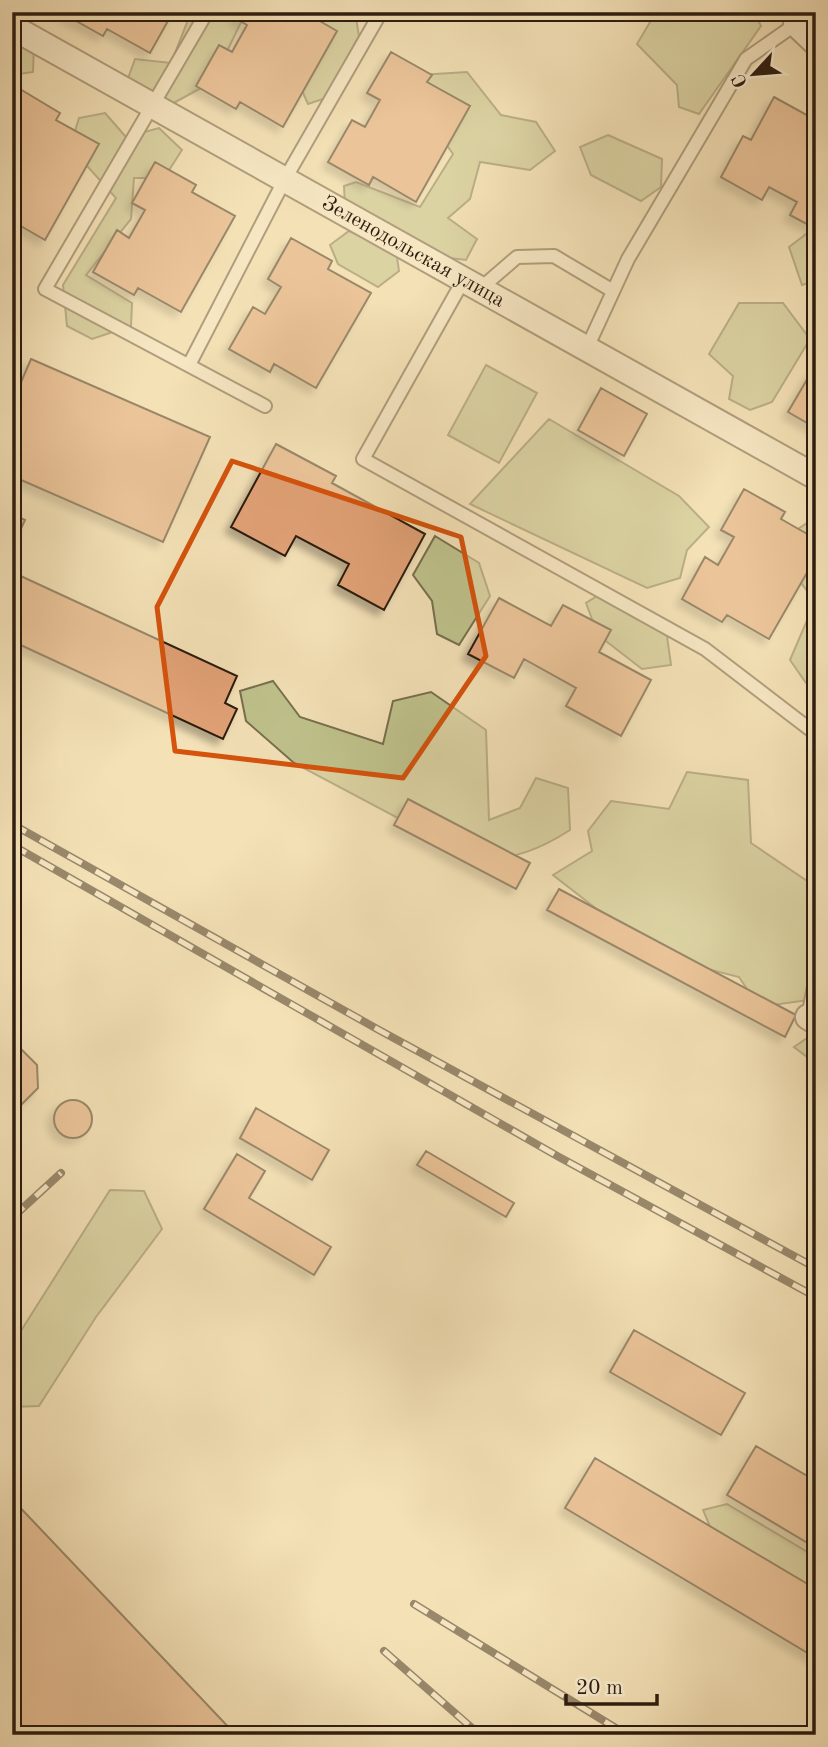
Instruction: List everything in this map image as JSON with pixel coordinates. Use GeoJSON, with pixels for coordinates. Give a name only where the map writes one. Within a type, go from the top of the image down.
{"type":"FeatureCollection","features":[{"type":"Feature","properties":{"kind":"street"},"geometry":{"type":"LineString","coordinates":[[798,18],[816,43]]}},
{"type":"Feature","properties":{"kind":"street","name":"Зеленодольская улица"},"geometry":{"type":"LineString","coordinates":[[12,27],[816,477]]}},
{"type":"Feature","properties":{"kind":"lane"},"geometry":{"type":"LineString","coordinates":[[207,12],[45,289],[265,406]]}},
{"type":"Feature","properties":{"kind":"lane"},"geometry":{"type":"LineString","coordinates":[[189,365],[285,179],[381,12]]}},
{"type":"Feature","properties":{"kind":"lane"},"geometry":{"type":"LineString","coordinates":[[587,348],[628,259],[746,59],[798,18]]}},
{"type":"Feature","properties":{"kind":"lane"},"geometry":{"type":"LineString","coordinates":[[613,291],[554,256],[517,257],[472,284],[363,459],[705,649],[816,734]]}},
{"type":"Feature","properties":{"kind":"lane"},"geometry":{"type":"LineString","coordinates":[[812,1020],[816,976]]}},
{"type":"Feature","properties":{"kind":"highlighted area"},"geometry":{"type":"Polygon","coordinates":[[[232,461],[461,537],[486,656],[403,778],[175,751],[157,607],[232,461]]]}},
{"type":"Feature","properties":{"kind":"green space"},"geometry":{"type":"Polygon","coordinates":[[[214,12],[246,12],[212,82],[170,105],[127,81],[135,59],[171,63],[188,20],[214,12]]]}},
{"type":"Feature","properties":{"kind":"green space"},"geometry":{"type":"Polygon","coordinates":[[[302,12],[355,12],[359,36],[326,98],[308,104],[295,75],[302,12]]]}},
{"type":"Feature","properties":{"kind":"green space"},"geometry":{"type":"Polygon","coordinates":[[[656,12],[754,12],[761,26],[699,114],[679,107],[677,85],[637,44],[656,12]]]}},
{"type":"Feature","properties":{"kind":"green space"},"geometry":{"type":"Polygon","coordinates":[[[12,33],[34,44],[33,72],[12,75],[12,33]]]}},
{"type":"Feature","properties":{"kind":"green space"},"geometry":{"type":"Polygon","coordinates":[[[467,72],[501,115],[536,122],[555,151],[530,170],[480,162],[470,199],[448,218],[477,239],[466,260],[434,256],[345,206],[344,186],[356,182],[420,207],[453,154],[415,101],[419,75],[467,72]]]}},
{"type":"Feature","properties":{"kind":"green space"},"geometry":{"type":"Polygon","coordinates":[[[105,113],[126,137],[159,128],[182,150],[164,178],[134,178],[131,219],[86,275],[132,303],[131,326],[92,339],[67,326],[63,285],[116,198],[70,147],[79,118],[105,113]]]}},
{"type":"Feature","properties":{"kind":"green space"},"geometry":{"type":"Polygon","coordinates":[[[608,135],[662,159],[661,187],[641,201],[591,175],[580,147],[608,135]]]}},
{"type":"Feature","properties":{"kind":"green space"},"geometry":{"type":"Polygon","coordinates":[[[349,231],[396,250],[399,271],[378,287],[338,264],[330,245],[349,231]]]}},
{"type":"Feature","properties":{"kind":"green space"},"geometry":{"type":"Polygon","coordinates":[[[810,231],[816,235],[816,281],[802,285],[789,247],[810,231]]]}},
{"type":"Feature","properties":{"kind":"green space"},"geometry":{"type":"Polygon","coordinates":[[[739,303],[783,303],[810,339],[772,402],[750,410],[729,399],[733,376],[709,354],[739,303]]]}},
{"type":"Feature","properties":{"kind":"green space"},"geometry":{"type":"Polygon","coordinates":[[[486,365],[537,393],[499,463],[448,435],[486,365]]]}},
{"type":"Feature","properties":{"kind":"green space"},"geometry":{"type":"Polygon","coordinates":[[[549,419],[679,496],[709,527],[687,550],[680,578],[647,588],[470,504],[549,419]]]}},
{"type":"Feature","properties":{"kind":"green space"},"geometry":{"type":"Polygon","coordinates":[[[810,521],[816,524],[816,678],[806,683],[790,660],[815,602],[794,573],[789,535],[810,521]]]}},
{"type":"Feature","properties":{"kind":"green space"},"geometry":{"type":"Polygon","coordinates":[[[435,536],[479,563],[490,596],[459,645],[437,634],[432,601],[413,575],[435,536]]]}},
{"type":"Feature","properties":{"kind":"green space"},"geometry":{"type":"Polygon","coordinates":[[[602,593],[667,636],[671,665],[642,669],[598,635],[586,603],[602,593]]]}},
{"type":"Feature","properties":{"kind":"green space"},"geometry":{"type":"Polygon","coordinates":[[[273,681],[300,717],[383,744],[393,701],[431,692],[486,730],[489,820],[520,808],[536,778],[568,788],[570,830],[526,852],[503,858],[477,860],[294,763],[246,721],[240,691],[273,681]]]}},
{"type":"Feature","properties":{"kind":"green space"},"geometry":{"type":"Polygon","coordinates":[[[687,772],[748,780],[751,843],[816,887],[813,952],[816,999],[759,1007],[739,977],[657,956],[553,875],[592,851],[588,831],[611,801],[669,809],[687,772]]]}},
{"type":"Feature","properties":{"kind":"green space"},"geometry":{"type":"Polygon","coordinates":[[[816,1032],[816,1064],[794,1047],[816,1032]]]}},
{"type":"Feature","properties":{"kind":"green space"},"geometry":{"type":"Polygon","coordinates":[[[110,1190],[144,1191],[162,1229],[96,1317],[39,1406],[12,1407],[12,1345],[110,1190]]]}},
{"type":"Feature","properties":{"kind":"green space"},"geometry":{"type":"Polygon","coordinates":[[[727,1504],[816,1557],[816,1608],[717,1543],[703,1510],[727,1504]]]}},
{"type":"Feature","properties":{"kind":"building"},"geometry":{"type":"Polygon","coordinates":[[[173,12],[150,53],[107,29],[103,36],[62,13],[173,12]]]}},
{"type":"Feature","properties":{"kind":"building"},"geometry":{"type":"Polygon","coordinates":[[[238,12],[304,12],[337,31],[283,127],[240,102],[236,109],[196,86],[219,45],[232,52],[247,25],[235,18],[238,12]]]}},
{"type":"Feature","properties":{"kind":"building"},"geometry":{"type":"Polygon","coordinates":[[[391,52],[432,75],[427,82],[470,106],[416,202],[373,177],[369,185],[328,162],[352,120],[365,127],[380,100],[367,93],[391,52]]]}},
{"type":"Feature","properties":{"kind":"building"},"geometry":{"type":"Polygon","coordinates":[[[20,89],[60,113],[56,120],[99,144],[45,240],[12,221],[12,102],[20,89]]]}},
{"type":"Feature","properties":{"kind":"building"},"geometry":{"type":"Polygon","coordinates":[[[774,97],[816,120],[816,229],[790,215],[797,202],[769,187],[762,200],[721,177],[743,136],[751,140],[774,97]]]}},
{"type":"Feature","properties":{"kind":"building"},"geometry":{"type":"Polygon","coordinates":[[[155,162],[196,185],[192,192],[235,216],[181,312],[138,288],[134,295],[93,272],[117,230],[129,238],[145,210],[132,203],[155,162]]]}},
{"type":"Feature","properties":{"kind":"building"},"geometry":{"type":"Polygon","coordinates":[[[291,238],[332,261],[328,269],[371,293],[316,388],[274,364],[270,372],[229,349],[253,307],[265,314],[281,287],[268,279],[291,238]]]}},
{"type":"Feature","properties":{"kind":"building"},"geometry":{"type":"Polygon","coordinates":[[[31,359],[210,437],[163,542],[12,476],[12,403],[31,359]]]}},
{"type":"Feature","properties":{"kind":"building"},"geometry":{"type":"Polygon","coordinates":[[[812,371],[816,373],[816,428],[788,412],[812,371]]]}},
{"type":"Feature","properties":{"kind":"building"},"geometry":{"type":"Polygon","coordinates":[[[601,388],[647,414],[624,456],[578,430],[601,388]]]}},
{"type":"Feature","properties":{"kind":"building"},"geometry":{"type":"Polygon","coordinates":[[[276,444],[336,476],[332,483],[425,534],[384,610],[338,585],[349,564],[296,536],[285,556],[231,527],[276,444]]]}},
{"type":"Feature","properties":{"kind":"building"},"geometry":{"type":"Polygon","coordinates":[[[744,489],[785,512],[781,519],[816,539],[816,557],[769,639],[727,615],[722,622],[682,599],[705,557],[718,565],[734,537],[721,530],[744,489]]]}},
{"type":"Feature","properties":{"kind":"building"},"geometry":{"type":"Polygon","coordinates":[[[12,514],[25,520],[12,548],[12,514]]]}},
{"type":"Feature","properties":{"kind":"building"},"geometry":{"type":"Polygon","coordinates":[[[12,572],[237,676],[225,703],[237,709],[223,739],[12,641],[12,572]]]}},
{"type":"Feature","properties":{"kind":"building"},"geometry":{"type":"Polygon","coordinates":[[[499,598],[551,626],[563,605],[611,630],[599,652],[651,680],[621,736],[566,706],[576,688],[524,659],[514,678],[468,654],[499,598]]]}},
{"type":"Feature","properties":{"kind":"building"},"geometry":{"type":"Polygon","coordinates":[[[408,799],[530,863],[516,889],[394,825],[408,799]]]}},
{"type":"Feature","properties":{"kind":"building"},"geometry":{"type":"Polygon","coordinates":[[[559,889],[796,1015],[785,1037],[547,910],[559,889]]]}},
{"type":"Feature","properties":{"kind":"building"},"geometry":{"type":"Polygon","coordinates":[[[12,1049],[21,1049],[37,1065],[38,1088],[22,1104],[12,1104],[12,1049]]]}},
{"type":"Feature","properties":{"kind":"building"},"geometry":{"type":"Polygon","coordinates":[[[73,1100],[87,1105],[92,1119],[87,1133],[73,1138],[59,1133],[54,1119],[59,1105],[73,1100]]]}},
{"type":"Feature","properties":{"kind":"building"},"geometry":{"type":"Polygon","coordinates":[[[256,1108],[329,1150],[312,1180],[240,1138],[256,1108]]]}},
{"type":"Feature","properties":{"kind":"building"},"geometry":{"type":"Polygon","coordinates":[[[426,1151],[514,1203],[506,1217],[417,1165],[426,1151]]]}},
{"type":"Feature","properties":{"kind":"building"},"geometry":{"type":"Polygon","coordinates":[[[237,1154],[265,1171],[249,1198],[331,1247],[314,1275],[204,1209],[237,1154]]]}},
{"type":"Feature","properties":{"kind":"building"},"geometry":{"type":"Polygon","coordinates":[[[634,1330],[745,1393],[721,1435],[610,1372],[634,1330]]]}},
{"type":"Feature","properties":{"kind":"building"},"geometry":{"type":"Polygon","coordinates":[[[756,1446],[816,1481],[816,1548],[727,1495],[756,1446]]]}},
{"type":"Feature","properties":{"kind":"building"},"geometry":{"type":"Polygon","coordinates":[[[595,1458],[816,1589],[816,1658],[565,1508],[595,1458]]]}},
{"type":"Feature","properties":{"kind":"building"},"geometry":{"type":"Polygon","coordinates":[[[12,1499],[236,1735],[12,1735],[12,1499]]]}},
{"type":"Feature","properties":{"kind":"railway"},"geometry":{"type":"LineString","coordinates":[[12,824],[379,1030],[816,1268]]}},
{"type":"Feature","properties":{"kind":"railway"},"geometry":{"type":"LineString","coordinates":[[12,845],[559,1157],[816,1297]]}},
{"type":"Feature","properties":{"kind":"railway"},"geometry":{"type":"LineString","coordinates":[[12,1218],[61,1173]]}},
{"type":"Feature","properties":{"kind":"railway"},"geometry":{"type":"LineString","coordinates":[[414,1604],[627,1735]]}},
{"type":"Feature","properties":{"kind":"railway"},"geometry":{"type":"LineString","coordinates":[[384,1651],[480,1735]]}}]}
